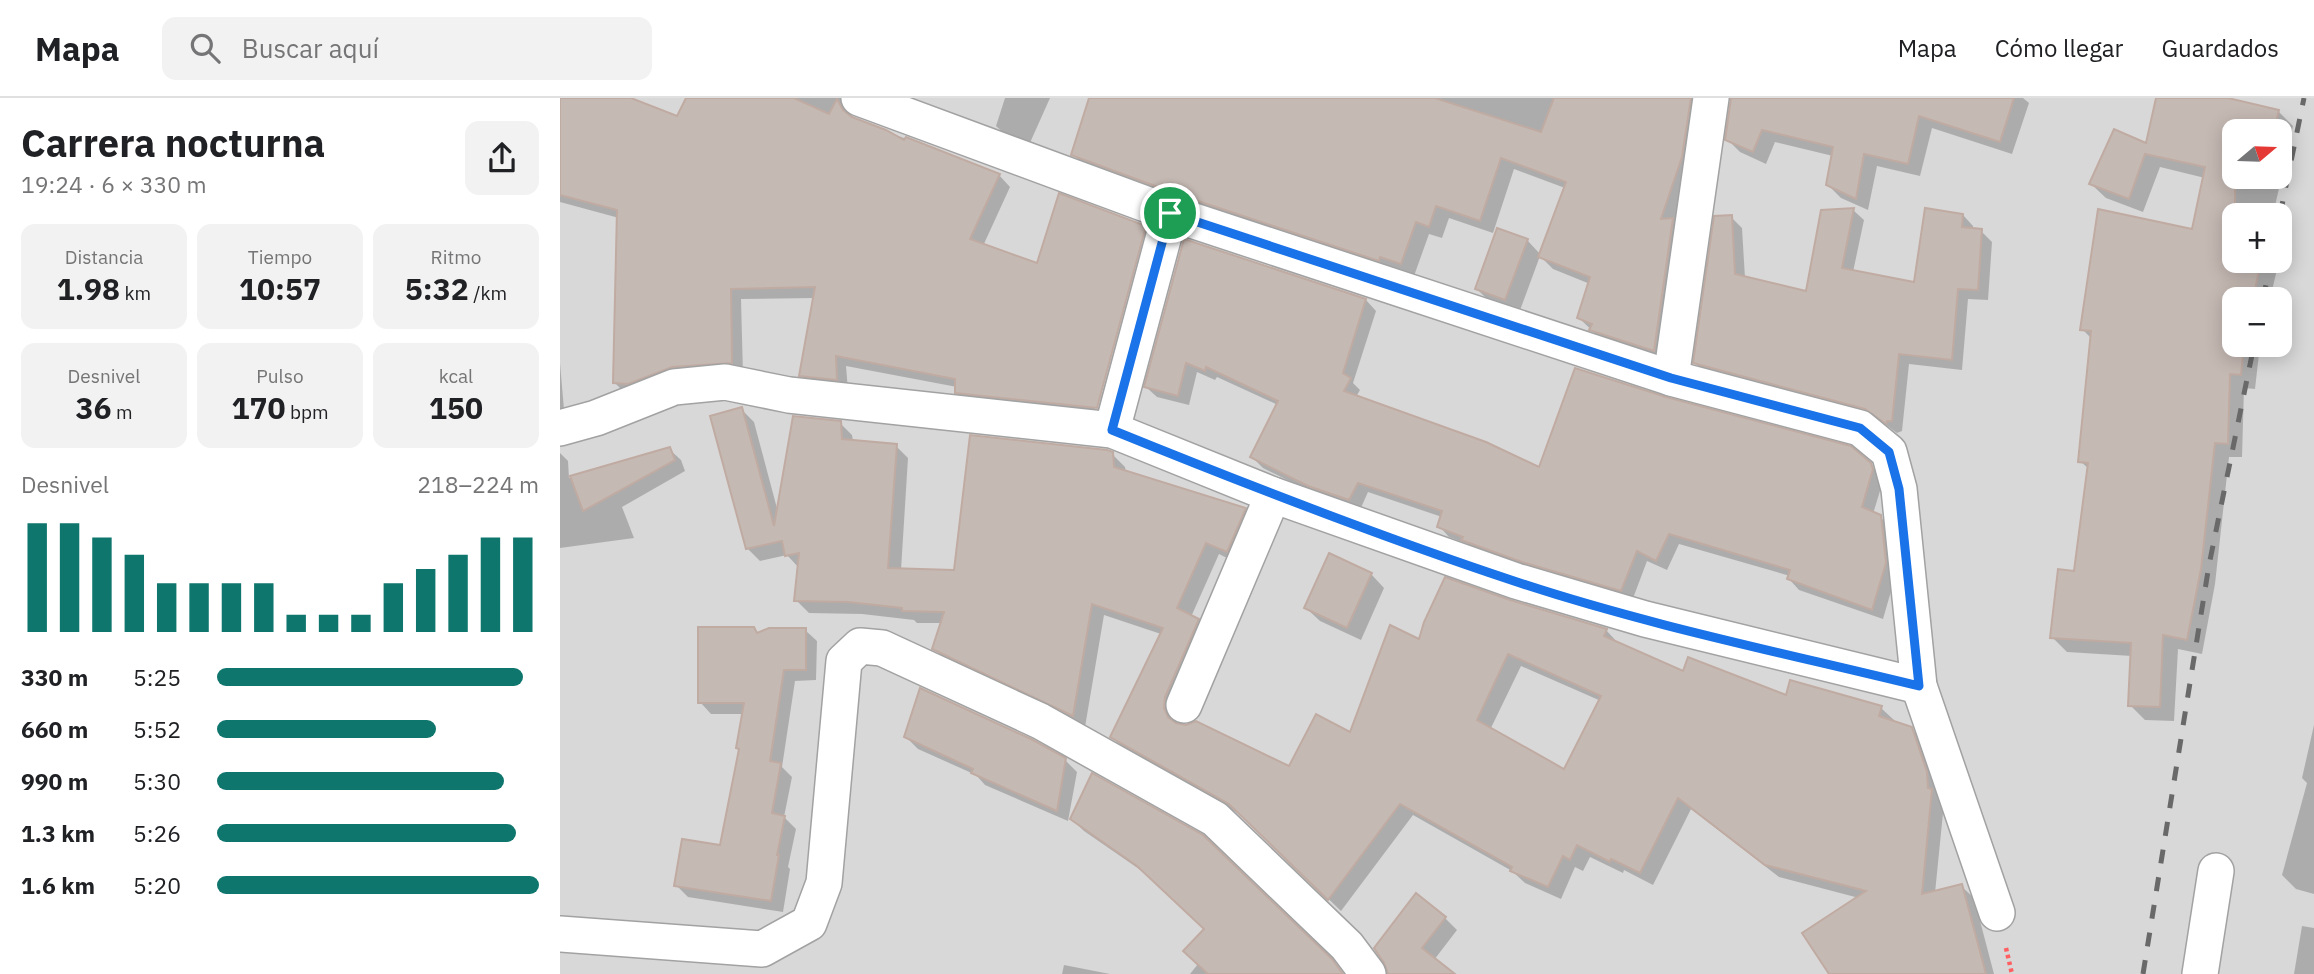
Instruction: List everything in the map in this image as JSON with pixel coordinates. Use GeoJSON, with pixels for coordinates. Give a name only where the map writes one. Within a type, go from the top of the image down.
{"type":"FeatureCollection","features":[{"type":"Feature","properties":{"kind":"street"},"geometry":{"type":"LineString","coordinates":[[859,98],[1170,213],[1671,378],[1860,428],[1889,452],[1899,489],[1919,686],[1997,913]]}},
{"type":"Feature","properties":{"kind":"street"},"geometry":{"type":"LineString","coordinates":[[1671,378],[1711,98]]}},
{"type":"Feature","properties":{"kind":"street"},"geometry":{"type":"LineString","coordinates":[[1112,430],[1170,213]]}},
{"type":"Feature","properties":{"kind":"street"},"geometry":{"type":"LineString","coordinates":[[560,428],[596,418],[674,387],[725,382],[789,395],[1112,430],[1273,495],[1516,582],[1645,619],[1919,686]]}},
{"type":"Feature","properties":{"kind":"street"},"geometry":{"type":"LineString","coordinates":[[1184,705],[1273,495]]}},
{"type":"Feature","properties":{"kind":"street"},"geometry":{"type":"LineString","coordinates":[[560,934],[762,949],[808,923],[824,883],[844,661],[860,646],[882,648],[1040,722],[1215,819],[1347,946],[1368,974]]}},
{"type":"Feature","properties":{"kind":"street"},"geometry":{"type":"LineString","coordinates":[[2200,974],[2216,871]]}},
{"type":"Feature","properties":{"kind":"shaded area"},"geometry":{"type":"Polygon","coordinates":[[[560,98],[2314,98],[2314,974],[560,974],[560,98]]]}},
{"type":"Feature","properties":{"kind":"building"},"geometry":{"type":"Polygon","coordinates":[[[560,98],[631,98],[677,116],[686,98],[794,98],[829,114],[837,99],[843,110],[852,117],[904,140],[906,137],[1000,174],[970,239],[1037,263],[1059,193],[1146,226],[1097,408],[955,393],[955,379],[836,356],[837,380],[799,376],[815,287],[731,289],[732,363],[672,367],[628,384],[613,383],[617,210],[560,195],[560,98]]]}},
{"type":"Feature","properties":{"kind":"building"},"geometry":{"type":"Polygon","coordinates":[[[1089,98],[1435,98],[1541,132],[1554,98],[1691,98],[1682,157],[1661,219],[1673,218],[1654,351],[1589,330],[1592,324],[1577,318],[1590,277],[1538,257],[1566,182],[1501,158],[1480,221],[1436,206],[1429,227],[1416,222],[1401,264],[1380,257],[1379,261],[1177,194],[1071,155],[1089,98]]]}},
{"type":"Feature","properties":{"kind":"building"},"geometry":{"type":"Polygon","coordinates":[[[1731,98],[2014,98],[2000,142],[1919,116],[1908,164],[1864,154],[1856,199],[1826,185],[1833,147],[1762,130],[1753,152],[1725,140],[1731,98]]]}},
{"type":"Feature","properties":{"kind":"building"},"geometry":{"type":"Polygon","coordinates":[[[2156,98],[2228,98],[2279,110],[2277,119],[2222,119],[2222,189],[2235,189],[2235,203],[2222,203],[2222,273],[2258,273],[2256,287],[2222,287],[2222,357],[2243,357],[2241,375],[2230,374],[2228,444],[2215,443],[2201,569],[2187,640],[2163,635],[2160,707],[2128,706],[2131,643],[2050,638],[2058,569],[2074,571],[2088,463],[2078,462],[2091,331],[2080,330],[2098,209],[2192,229],[2205,167],[2145,154],[2129,199],[2089,184],[2114,129],[2146,143],[2156,98]]]}},
{"type":"Feature","properties":{"kind":"building"},"geometry":{"type":"Polygon","coordinates":[[[1854,208],[1842,268],[1914,282],[1925,208],[1963,214],[1962,227],[1982,229],[1978,290],[1958,289],[1952,360],[1899,354],[1892,421],[1887,421],[1886,424],[1865,409],[1693,363],[1714,216],[1732,215],[1735,274],[1806,291],[1821,210],[1854,208]]]}},
{"type":"Feature","properties":{"kind":"building"},"geometry":{"type":"Polygon","coordinates":[[[1497,228],[1528,239],[1505,300],[1475,289],[1497,228]]]}},
{"type":"Feature","properties":{"kind":"building"},"geometry":{"type":"Polygon","coordinates":[[[1184,239],[1366,299],[1343,373],[1351,378],[1344,391],[1486,442],[1539,467],[1575,368],[1666,397],[1851,446],[1871,463],[1873,469],[1862,507],[1881,515],[1886,563],[1872,610],[1787,579],[1790,570],[1669,534],[1656,561],[1637,551],[1621,591],[1522,562],[1461,540],[1463,537],[1437,527],[1442,511],[1358,483],[1349,500],[1308,486],[1250,457],[1278,401],[1206,367],[1205,371],[1186,363],[1178,396],[1144,387],[1184,239]]]}},
{"type":"Feature","properties":{"kind":"building"},"geometry":{"type":"Polygon","coordinates":[[[742,407],[774,526],[793,416],[841,421],[842,439],[897,444],[888,568],[954,570],[970,435],[1107,450],[1113,452],[1114,467],[1246,508],[1227,552],[1206,543],[1177,608],[1199,619],[1165,697],[1164,708],[1168,717],[1176,723],[1186,725],[1196,721],[1289,766],[1316,714],[1350,732],[1390,625],[1419,639],[1445,577],[1607,629],[1604,636],[1683,671],[1688,657],[1786,695],[1790,680],[1882,706],[1879,716],[1912,727],[1927,772],[1928,788],[1932,789],[1922,894],[1962,884],[1986,974],[1829,974],[1802,933],[1866,891],[1765,865],[1678,798],[1640,873],[1611,859],[1610,862],[1577,845],[1570,860],[1563,856],[1548,887],[1510,871],[1512,867],[1400,804],[1328,900],[1229,804],[1110,737],[1163,628],[1092,604],[1073,716],[932,649],[944,612],[902,611],[902,608],[848,602],[794,601],[799,553],[785,556],[782,541],[746,549],[710,416],[742,407]],[[1508,654],[1477,720],[1564,769],[1601,696],[1508,654]]]}},
{"type":"Feature","properties":{"kind":"building"},"geometry":{"type":"Polygon","coordinates":[[[670,447],[675,460],[583,511],[570,476],[670,447]]]}},
{"type":"Feature","properties":{"kind":"building"},"geometry":{"type":"Polygon","coordinates":[[[1329,553],[1372,573],[1347,628],[1304,608],[1329,553]]]}},
{"type":"Feature","properties":{"kind":"building"},"geometry":{"type":"Polygon","coordinates":[[[698,627],[754,627],[757,633],[769,628],[806,628],[806,670],[784,670],[770,761],[781,763],[772,813],[785,816],[771,901],[674,886],[682,839],[720,845],[739,749],[736,748],[744,703],[698,703],[698,627]]]}},
{"type":"Feature","properties":{"kind":"building"},"geometry":{"type":"Polygon","coordinates":[[[920,688],[1066,758],[1057,811],[971,773],[973,769],[904,737],[920,688]]]}},
{"type":"Feature","properties":{"kind":"building"},"geometry":{"type":"Polygon","coordinates":[[[1092,773],[1203,835],[1332,959],[1343,974],[1208,974],[1183,951],[1204,929],[1137,866],[1070,819],[1092,773]]]}},
{"type":"Feature","properties":{"kind":"building"},"geometry":{"type":"Polygon","coordinates":[[[1416,893],[1446,917],[1422,948],[1455,974],[1388,974],[1374,948],[1416,893]]]}},
{"type":"Feature","properties":{"kind":"railway"},"geometry":{"type":"LineString","coordinates":[[2282,203],[2304,98]]}},
{"type":"Feature","properties":{"kind":"railway"},"geometry":{"type":"LineString","coordinates":[[2266,287],[2268,273]]}},
{"type":"Feature","properties":{"kind":"railway"},"geometry":{"type":"LineString","coordinates":[[2143,974],[2209,565],[2252,357]]}},
{"type":"Feature","properties":{"kind":"route"},"geometry":{"type":"LineString","coordinates":[[1170,213],[1671,378],[1860,428],[1889,452],[1899,489],[1919,686],[1645,619],[1516,582],[1273,495],[1112,430],[1170,213]]}}]}
